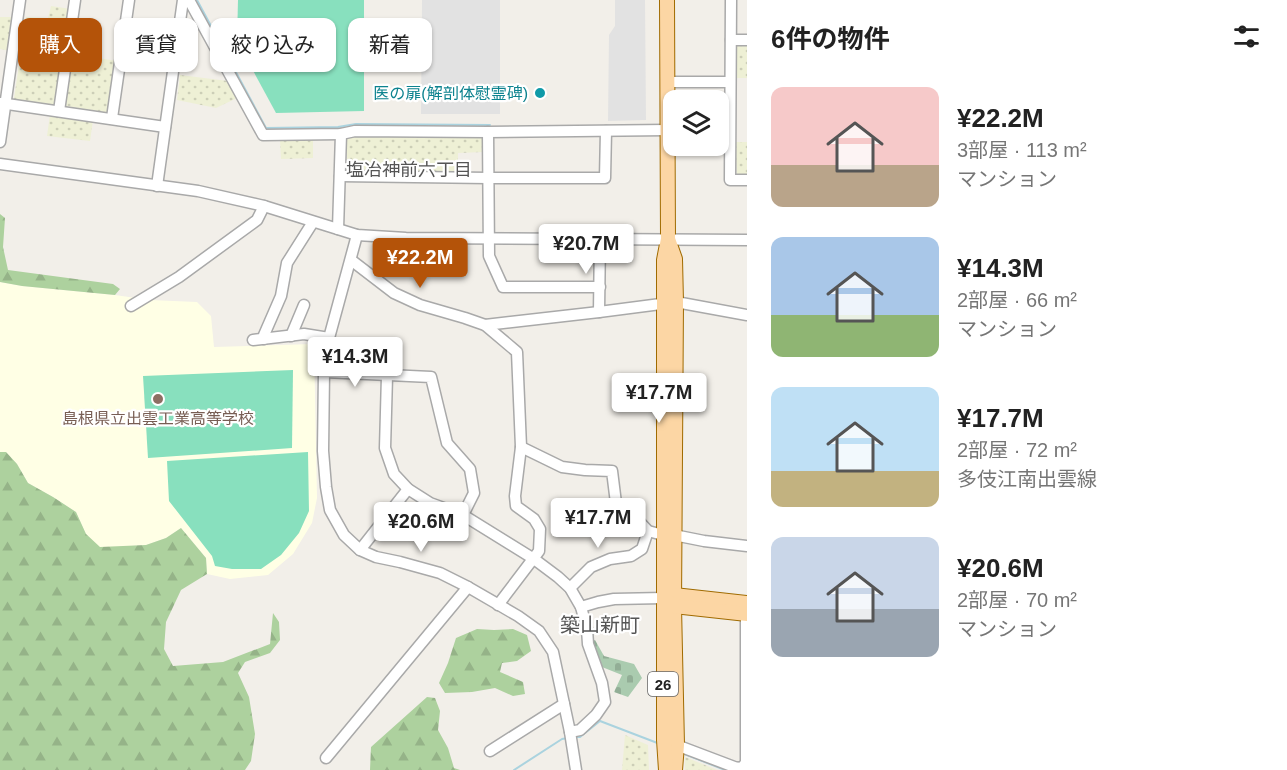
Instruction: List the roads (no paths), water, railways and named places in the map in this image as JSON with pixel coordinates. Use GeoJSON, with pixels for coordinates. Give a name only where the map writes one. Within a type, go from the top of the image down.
{"type":"FeatureCollection","features":[{"type":"Feature","properties":{"kind":"main road"},"geometry":{"type":"LineString","coordinates":[[668,0],[668,90]]}},
{"type":"Feature","properties":{"kind":"main road"},"geometry":{"type":"LineString","coordinates":[[668,156],[668,238],[675,259],[670,302],[668,535],[670,600],[747,610]]}},
{"type":"Feature","properties":{"kind":"main road","name":"26"},"geometry":{"type":"LineString","coordinates":[[666,770],[670,743],[670,600]]}},
{"type":"Feature","properties":{"kind":"main road","name":"26"},"geometry":{"type":"LineString","coordinates":[[670,743],[675,770]]}},
{"type":"Feature","properties":{"kind":"street"},"geometry":{"type":"LineString","coordinates":[[0,142],[3,104],[20,0]]}},
{"type":"Feature","properties":{"kind":"street"},"geometry":{"type":"LineString","coordinates":[[59,111],[75,0]]}},
{"type":"Feature","properties":{"kind":"street"},"geometry":{"type":"LineString","coordinates":[[112,118],[129,0]]}},
{"type":"Feature","properties":{"kind":"street"},"geometry":{"type":"LineString","coordinates":[[157,186],[183,0]]}},
{"type":"Feature","properties":{"kind":"street"},"geometry":{"type":"LineString","coordinates":[[189,0],[263,135],[341,134],[355,131],[663,130]]}},
{"type":"Feature","properties":{"kind":"street"},"geometry":{"type":"LineString","coordinates":[[731,0],[730,180],[747,180]]}},
{"type":"Feature","properties":{"kind":"street"},"geometry":{"type":"LineString","coordinates":[[730,40],[747,40]]}},
{"type":"Feature","properties":{"kind":"street"},"geometry":{"type":"LineString","coordinates":[[668,82],[730,82]]}},
{"type":"Feature","properties":{"kind":"street"},"geometry":{"type":"LineString","coordinates":[[3,104],[165,127]]}},
{"type":"Feature","properties":{"kind":"street"},"geometry":{"type":"LineString","coordinates":[[340,176],[605,178],[606,131]]}},
{"type":"Feature","properties":{"kind":"street"},"geometry":{"type":"LineString","coordinates":[[488,132],[489,256],[503,287],[600,287]]}},
{"type":"Feature","properties":{"kind":"street"},"geometry":{"type":"LineString","coordinates":[[338,229],[341,134]]}},
{"type":"Feature","properties":{"kind":"street"},"geometry":{"type":"LineString","coordinates":[[0,164],[198,191],[264,206],[357,235],[406,238],[747,240]]}},
{"type":"Feature","properties":{"kind":"street"},"geometry":{"type":"LineString","coordinates":[[131,306],[180,277],[256,220],[264,206]]}},
{"type":"Feature","properties":{"kind":"street"},"geometry":{"type":"LineString","coordinates":[[313,222],[287,264],[281,296],[264,335],[259,339],[304,334],[328,338]]}},
{"type":"Feature","properties":{"kind":"street"},"geometry":{"type":"LineString","coordinates":[[357,235],[328,338],[324,372],[323,451],[330,510],[344,535],[360,550],[376,557],[440,573],[518,616],[539,631],[553,652],[576,770]]}},
{"type":"Feature","properties":{"kind":"street"},"geometry":{"type":"LineString","coordinates":[[599,312],[600,238]]}},
{"type":"Feature","properties":{"kind":"street"},"geometry":{"type":"LineString","coordinates":[[351,260],[394,293],[420,305],[485,325],[517,352],[521,447],[515,496],[516,506],[534,519],[540,529],[539,551],[498,605]]}},
{"type":"Feature","properties":{"kind":"street"},"geometry":{"type":"LineString","coordinates":[[485,325],[670,302],[747,315]]}},
{"type":"Feature","properties":{"kind":"street"},"geometry":{"type":"LineString","coordinates":[[291,336],[304,306]]}},
{"type":"Feature","properties":{"kind":"street"},"geometry":{"type":"LineString","coordinates":[[324,372],[431,377],[447,442],[470,469],[474,493],[463,515]]}},
{"type":"Feature","properties":{"kind":"street"},"geometry":{"type":"LineString","coordinates":[[387,376],[385,448],[394,474],[408,489],[430,503],[463,515],[558,576],[570,588],[581,607],[587,628],[588,644],[602,683],[605,702],[596,716],[580,730],[570,732]]}},
{"type":"Feature","properties":{"kind":"street"},"geometry":{"type":"LineString","coordinates":[[521,447],[562,466],[612,471],[616,503],[635,517],[648,531],[704,542],[747,546]]}},
{"type":"Feature","properties":{"kind":"street"},"geometry":{"type":"LineString","coordinates":[[360,550],[408,489]]}},
{"type":"Feature","properties":{"kind":"street"},"geometry":{"type":"LineString","coordinates":[[570,588],[591,567],[610,559],[631,556],[642,549],[648,531]]}},
{"type":"Feature","properties":{"kind":"street"},"geometry":{"type":"LineString","coordinates":[[326,758],[468,587]]}},
{"type":"Feature","properties":{"kind":"street"},"geometry":{"type":"LineString","coordinates":[[581,607],[614,599],[670,600]]}},
{"type":"Feature","properties":{"kind":"street"},"geometry":{"type":"LineString","coordinates":[[670,743],[737,768],[743,767],[746,762],[747,610]]}},
{"type":"Feature","properties":{"kind":"street"},"geometry":{"type":"LineString","coordinates":[[490,751],[564,704]]}},
{"type":"Feature","properties":{"kind":"waterway"},"geometry":{"type":"LineString","coordinates":[[197,0],[266,128],[338,127],[356,124],[490,125]]}},
{"type":"Feature","properties":{"kind":"waterway"},"geometry":{"type":"LineString","coordinates":[[573,737],[580,737],[600,721],[660,744]]}},
{"type":"Feature","properties":{"kind":"waterway"},"geometry":{"type":"LineString","coordinates":[[514,770],[562,739],[568,738]]}},
{"type":"Feature","properties":{"kind":"waterway"},"geometry":{"type":"LineString","coordinates":[[682,753],[725,770]]}},
{"type":"Feature","properties":{"kind":"place","name":"医の扉(解剖体慰霊碑)"},"geometry":{"type":"Point","coordinates":[540,93]}},
{"type":"Feature","properties":{"kind":"place","name":"島根県立出雲工業高等学校"},"geometry":{"type":"Point","coordinates":[158,399]}},
{"type":"Feature","properties":{"kind":"district","name":"塩冶神前六丁目"},"geometry":{"type":"Point","coordinates":[409,170]}},
{"type":"Feature","properties":{"kind":"district","name":"築山新町"},"geometry":{"type":"Point","coordinates":[600,625]}}]}
